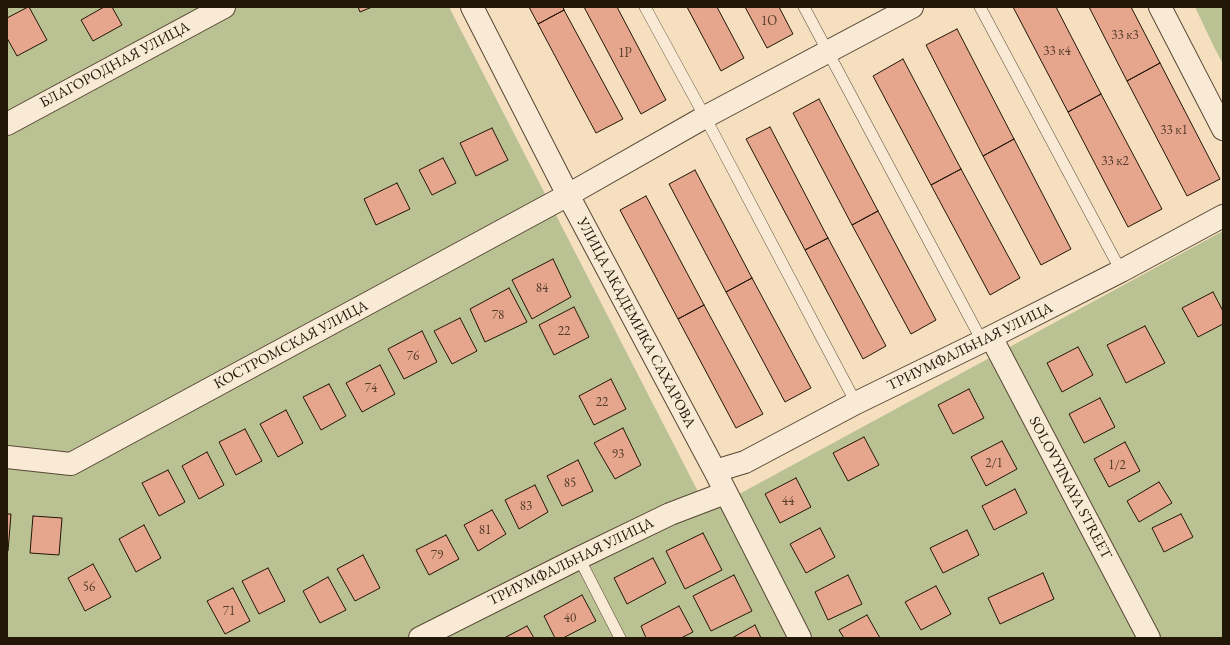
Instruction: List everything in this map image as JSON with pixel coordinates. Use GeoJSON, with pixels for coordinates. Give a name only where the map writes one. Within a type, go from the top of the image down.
{"type":"FeatureCollection","features":[{"type":"Feature","properties":{"kind":"street","name":"БЛАГОРОДНАЯ УЛИЦА"},"geometry":{"type":"LineString","coordinates":[[7,124],[224,7]]}},
{"type":"Feature","properties":{"kind":"street","name":"УЛИЦА АКАДЕМИКА САХАРОВА"},"geometry":{"type":"LineString","coordinates":[[472,7],[568,195],[715,472],[800,638]]}},
{"type":"Feature","properties":{"kind":"street","name":"КОСТРОМСКАЯ УЛИЦА"},"geometry":{"type":"LineString","coordinates":[[7,457],[71,464],[568,195],[705,117],[828,53],[912,7]]}},
{"type":"Feature","properties":{"kind":"street"},"geometry":{"type":"LineString","coordinates":[[1160,7],[1223,129]]}},
{"type":"Feature","properties":{"kind":"street","name":"ТРИУМФАЛЬНАЯ УЛИЦА"},"geometry":{"type":"LineString","coordinates":[[715,472],[745,462],[856,403],[1121,271],[1223,216]]}},
{"type":"Feature","properties":{"kind":"street","name":"SOLOVYINAYA STREET"},"geometry":{"type":"LineString","coordinates":[[986,339],[1149,638]]}},
{"type":"Feature","properties":{"kind":"street","name":"ТРИУМФАЛЬНАЯ УЛИЦА"},"geometry":{"type":"LineString","coordinates":[[434,635],[579,558],[670,514],[725,493]]}},
{"type":"Feature","properties":{"kind":"lane"},"geometry":{"type":"LineString","coordinates":[[645,7],[705,117],[856,403]]}},
{"type":"Feature","properties":{"kind":"lane"},"geometry":{"type":"LineString","coordinates":[[804,7],[986,339]]}},
{"type":"Feature","properties":{"kind":"lane"},"geometry":{"type":"LineString","coordinates":[[980,7],[1121,271]]}},
{"type":"Feature","properties":{"kind":"lane"},"geometry":{"type":"LineString","coordinates":[[579,558],[620,638]]}},
{"type":"Feature","properties":{"kind":"green space"},"geometry":{"type":"Polygon","coordinates":[[[7,7],[449,7],[708,511],[1223,231],[1223,638],[7,638],[7,7]]]}},
{"type":"Feature","properties":{"kind":"green space"},"geometry":{"type":"Polygon","coordinates":[[[1195,7],[1223,7],[1223,64],[1214,47],[1195,7]]]}},
{"type":"Feature","properties":{"kind":"building"},"geometry":{"type":"Polygon","coordinates":[[[28,7],[47,40],[17,56],[7,38],[7,18],[28,7]]]}},
{"type":"Feature","properties":{"kind":"building"},"geometry":{"type":"Polygon","coordinates":[[[104,7],[112,7],[122,25],[93,41],[81,20],[104,7]]]}},
{"type":"Feature","properties":{"kind":"building"},"geometry":{"type":"Polygon","coordinates":[[[358,7],[372,7],[360,12],[358,7]]]}},
{"type":"Feature","properties":{"kind":"building"},"geometry":{"type":"Polygon","coordinates":[[[529,7],[563,7],[564,10],[538,24],[529,7]]]}},
{"type":"Feature","properties":{"kind":"building"},"geometry":{"type":"Polygon","coordinates":[[[584,7],[617,7],[666,100],[641,114],[584,7]]]}},
{"type":"Feature","properties":{"kind":"building"},"geometry":{"type":"Polygon","coordinates":[[[687,7],[717,7],[744,58],[721,71],[687,7]]]}},
{"type":"Feature","properties":{"kind":"building"},"geometry":{"type":"Polygon","coordinates":[[[745,7],[779,7],[793,34],[767,48],[745,7]]]}},
{"type":"Feature","properties":{"kind":"building"},"geometry":{"type":"Polygon","coordinates":[[[1013,7],[1056,7],[1101,94],[1068,112],[1013,7]]]}},
{"type":"Feature","properties":{"kind":"building"},"geometry":{"type":"Polygon","coordinates":[[[1089,7],[1131,7],[1160,63],[1127,81],[1089,7]]]}},
{"type":"Feature","properties":{"kind":"building"},"geometry":{"type":"Polygon","coordinates":[[[564,10],[623,119],[596,133],[538,24],[564,10]]]}},
{"type":"Feature","properties":{"kind":"building"},"geometry":{"type":"Polygon","coordinates":[[[957,29],[1014,139],[983,156],[926,45],[957,29]]]}},
{"type":"Feature","properties":{"kind":"building"},"geometry":{"type":"Polygon","coordinates":[[[903,59],[961,169],[931,185],[873,76],[903,59]]]}},
{"type":"Feature","properties":{"kind":"building"},"geometry":{"type":"Polygon","coordinates":[[[1160,63],[1220,179],[1187,196],[1127,81],[1160,63]]]}},
{"type":"Feature","properties":{"kind":"building"},"geometry":{"type":"Polygon","coordinates":[[[1101,94],[1162,209],[1128,227],[1068,112],[1101,94]]]}},
{"type":"Feature","properties":{"kind":"building"},"geometry":{"type":"Polygon","coordinates":[[[819,99],[878,211],[852,225],[793,113],[819,99]]]}},
{"type":"Feature","properties":{"kind":"building"},"geometry":{"type":"Polygon","coordinates":[[[770,127],[828,238],[805,250],[746,139],[770,127]]]}},
{"type":"Feature","properties":{"kind":"building"},"geometry":{"type":"Polygon","coordinates":[[[492,128],[508,160],[476,176],[460,143],[492,128]]]}},
{"type":"Feature","properties":{"kind":"building"},"geometry":{"type":"Polygon","coordinates":[[[1014,139],[1071,249],[1041,265],[983,156],[1014,139]]]}},
{"type":"Feature","properties":{"kind":"building"},"geometry":{"type":"Polygon","coordinates":[[[443,158],[456,183],[432,195],[419,170],[443,158]]]}},
{"type":"Feature","properties":{"kind":"building"},"geometry":{"type":"Polygon","coordinates":[[[961,169],[1020,278],[990,295],[931,185],[961,169]]]}},
{"type":"Feature","properties":{"kind":"building"},"geometry":{"type":"Polygon","coordinates":[[[695,170],[752,278],[726,292],[669,184],[695,170]]]}},
{"type":"Feature","properties":{"kind":"building"},"geometry":{"type":"Polygon","coordinates":[[[397,183],[410,209],[376,225],[364,199],[397,183]]]}},
{"type":"Feature","properties":{"kind":"building"},"geometry":{"type":"Polygon","coordinates":[[[646,196],[704,305],[678,319],[620,210],[646,196]]]}},
{"type":"Feature","properties":{"kind":"building"},"geometry":{"type":"Polygon","coordinates":[[[878,211],[936,320],[911,334],[852,225],[878,211]]]}},
{"type":"Feature","properties":{"kind":"building"},"geometry":{"type":"Polygon","coordinates":[[[828,238],[886,346],[863,359],[805,250],[828,238]]]}},
{"type":"Feature","properties":{"kind":"building"},"geometry":{"type":"Polygon","coordinates":[[[553,259],[571,297],[532,319],[512,280],[553,259]]]}},
{"type":"Feature","properties":{"kind":"building"},"geometry":{"type":"Polygon","coordinates":[[[752,278],[811,388],[785,402],[726,292],[752,278]]]}},
{"type":"Feature","properties":{"kind":"building"},"geometry":{"type":"Polygon","coordinates":[[[509,288],[527,322],[485,342],[470,309],[509,288]]]}},
{"type":"Feature","properties":{"kind":"building"},"geometry":{"type":"Polygon","coordinates":[[[1213,292],[1223,311],[1223,324],[1198,337],[1182,308],[1213,292]]]}},
{"type":"Feature","properties":{"kind":"building"},"geometry":{"type":"Polygon","coordinates":[[[704,305],[763,414],[736,428],[678,319],[704,305]]]}},
{"type":"Feature","properties":{"kind":"building"},"geometry":{"type":"Polygon","coordinates":[[[574,307],[589,337],[554,355],[539,325],[574,307]]]}},
{"type":"Feature","properties":{"kind":"building"},"geometry":{"type":"Polygon","coordinates":[[[460,318],[477,351],[452,364],[434,331],[460,318]]]}},
{"type":"Feature","properties":{"kind":"building"},"geometry":{"type":"Polygon","coordinates":[[[1145,326],[1165,363],[1126,383],[1107,345],[1145,326]]]}},
{"type":"Feature","properties":{"kind":"building"},"geometry":{"type":"Polygon","coordinates":[[[422,331],[437,362],[404,379],[388,349],[422,331]]]}},
{"type":"Feature","properties":{"kind":"building"},"geometry":{"type":"Polygon","coordinates":[[[1078,347],[1093,375],[1062,392],[1047,363],[1078,347]]]}},
{"type":"Feature","properties":{"kind":"building"},"geometry":{"type":"Polygon","coordinates":[[[380,365],[395,394],[362,412],[346,383],[380,365]]]}},
{"type":"Feature","properties":{"kind":"building"},"geometry":{"type":"Polygon","coordinates":[[[611,379],[626,409],[594,425],[579,396],[611,379]]]}},
{"type":"Feature","properties":{"kind":"building"},"geometry":{"type":"Polygon","coordinates":[[[329,384],[346,416],[321,430],[303,397],[329,384]]]}},
{"type":"Feature","properties":{"kind":"building"},"geometry":{"type":"Polygon","coordinates":[[[969,389],[984,418],[953,434],[938,405],[969,389]]]}},
{"type":"Feature","properties":{"kind":"building"},"geometry":{"type":"Polygon","coordinates":[[[1100,398],[1115,427],[1084,443],[1069,414],[1100,398]]]}},
{"type":"Feature","properties":{"kind":"building"},"geometry":{"type":"Polygon","coordinates":[[[286,410],[303,443],[278,457],[260,424],[286,410]]]}},
{"type":"Feature","properties":{"kind":"building"},"geometry":{"type":"Polygon","coordinates":[[[623,428],[641,465],[615,479],[594,443],[623,428]]]}},
{"type":"Feature","properties":{"kind":"building"},"geometry":{"type":"Polygon","coordinates":[[[245,429],[262,461],[236,475],[219,442],[245,429]]]}},
{"type":"Feature","properties":{"kind":"building"},"geometry":{"type":"Polygon","coordinates":[[[864,437],[879,465],[848,481],[833,453],[864,437]]]}},
{"type":"Feature","properties":{"kind":"building"},"geometry":{"type":"Polygon","coordinates":[[[1002,441],[1017,469],[986,486],[971,457],[1002,441]]]}},
{"type":"Feature","properties":{"kind":"building"},"geometry":{"type":"Polygon","coordinates":[[[1125,442],[1140,471],[1109,487],[1094,459],[1125,442]]]}},
{"type":"Feature","properties":{"kind":"building"},"geometry":{"type":"Polygon","coordinates":[[[207,452],[224,485],[199,499],[182,466],[207,452]]]}},
{"type":"Feature","properties":{"kind":"building"},"geometry":{"type":"Polygon","coordinates":[[[578,460],[593,491],[562,506],[547,476],[578,460]]]}},
{"type":"Feature","properties":{"kind":"building"},"geometry":{"type":"Polygon","coordinates":[[[168,470],[185,502],[159,516],[142,483],[168,470]]]}},
{"type":"Feature","properties":{"kind":"building"},"geometry":{"type":"Polygon","coordinates":[[[796,478],[811,507],[780,523],[765,494],[796,478]]]}},
{"type":"Feature","properties":{"kind":"building"},"geometry":{"type":"Polygon","coordinates":[[[1159,482],[1172,503],[1139,522],[1127,501],[1159,482]]]}},
{"type":"Feature","properties":{"kind":"building"},"geometry":{"type":"Polygon","coordinates":[[[535,485],[548,512],[519,529],[505,500],[535,485]]]}},
{"type":"Feature","properties":{"kind":"building"},"geometry":{"type":"Polygon","coordinates":[[[1015,489],[1027,513],[994,530],[982,506],[1015,489]]]}},
{"type":"Feature","properties":{"kind":"building"},"geometry":{"type":"Polygon","coordinates":[[[492,510],[506,534],[478,551],[464,525],[492,510]]]}},
{"type":"Feature","properties":{"kind":"building"},"geometry":{"type":"Polygon","coordinates":[[[7,514],[11,514],[8,551],[7,551],[7,514]]]}},
{"type":"Feature","properties":{"kind":"building"},"geometry":{"type":"Polygon","coordinates":[[[1181,514],[1193,537],[1164,552],[1152,528],[1181,514]]]}},
{"type":"Feature","properties":{"kind":"building"},"geometry":{"type":"Polygon","coordinates":[[[33,516],[62,518],[59,555],[30,553],[33,516]]]}},
{"type":"Feature","properties":{"kind":"building"},"geometry":{"type":"Polygon","coordinates":[[[144,525],[161,558],[136,572],[119,539],[144,525]]]}},
{"type":"Feature","properties":{"kind":"building"},"geometry":{"type":"Polygon","coordinates":[[[820,528],[835,557],[806,573],[790,544],[820,528]]]}},
{"type":"Feature","properties":{"kind":"building"},"geometry":{"type":"Polygon","coordinates":[[[967,530],[979,555],[943,573],[930,548],[967,530]]]}},
{"type":"Feature","properties":{"kind":"building"},"geometry":{"type":"Polygon","coordinates":[[[703,533],[722,570],[685,589],[666,551],[703,533]]]}},
{"type":"Feature","properties":{"kind":"building"},"geometry":{"type":"Polygon","coordinates":[[[446,535],[459,559],[429,575],[416,550],[446,535]]]}},
{"type":"Feature","properties":{"kind":"building"},"geometry":{"type":"Polygon","coordinates":[[[363,555],[380,588],[355,601],[337,569],[363,555]]]}},
{"type":"Feature","properties":{"kind":"building"},"geometry":{"type":"Polygon","coordinates":[[[653,558],[666,583],[627,604],[614,578],[653,558]]]}},
{"type":"Feature","properties":{"kind":"building"},"geometry":{"type":"Polygon","coordinates":[[[93,564],[111,597],[85,611],[68,578],[93,564]]]}},
{"type":"Feature","properties":{"kind":"building"},"geometry":{"type":"Polygon","coordinates":[[[268,568],[285,601],[259,614],[242,581],[268,568]]]}},
{"type":"Feature","properties":{"kind":"building"},"geometry":{"type":"Polygon","coordinates":[[[1043,573],[1054,599],[1000,624],[988,598],[1043,573]]]}},
{"type":"Feature","properties":{"kind":"building"},"geometry":{"type":"Polygon","coordinates":[[[734,575],[752,611],[711,631],[693,596],[734,575]]]}},
{"type":"Feature","properties":{"kind":"building"},"geometry":{"type":"Polygon","coordinates":[[[848,575],[862,604],[828,620],[815,592],[848,575]]]}},
{"type":"Feature","properties":{"kind":"building"},"geometry":{"type":"Polygon","coordinates":[[[328,577],[346,610],[320,623],[303,591],[328,577]]]}},
{"type":"Feature","properties":{"kind":"building"},"geometry":{"type":"Polygon","coordinates":[[[936,586],[951,614],[921,630],[905,602],[936,586]]]}},
{"type":"Feature","properties":{"kind":"building"},"geometry":{"type":"Polygon","coordinates":[[[233,588],[250,621],[225,634],[207,601],[233,588]]]}},
{"type":"Feature","properties":{"kind":"building"},"geometry":{"type":"Polygon","coordinates":[[[582,595],[596,621],[563,638],[555,638],[544,616],[582,595]]]}},
{"type":"Feature","properties":{"kind":"building"},"geometry":{"type":"Polygon","coordinates":[[[679,606],[693,632],[681,638],[646,638],[641,626],[679,606]]]}},
{"type":"Feature","properties":{"kind":"building"},"geometry":{"type":"Polygon","coordinates":[[[867,615],[880,638],[844,638],[839,630],[867,615]]]}},
{"type":"Feature","properties":{"kind":"building"},"geometry":{"type":"Polygon","coordinates":[[[755,625],[761,638],[732,638],[755,625]]]}},
{"type":"Feature","properties":{"kind":"building"},"geometry":{"type":"Polygon","coordinates":[[[527,626],[534,638],[504,638],[527,626]]]}}]}
